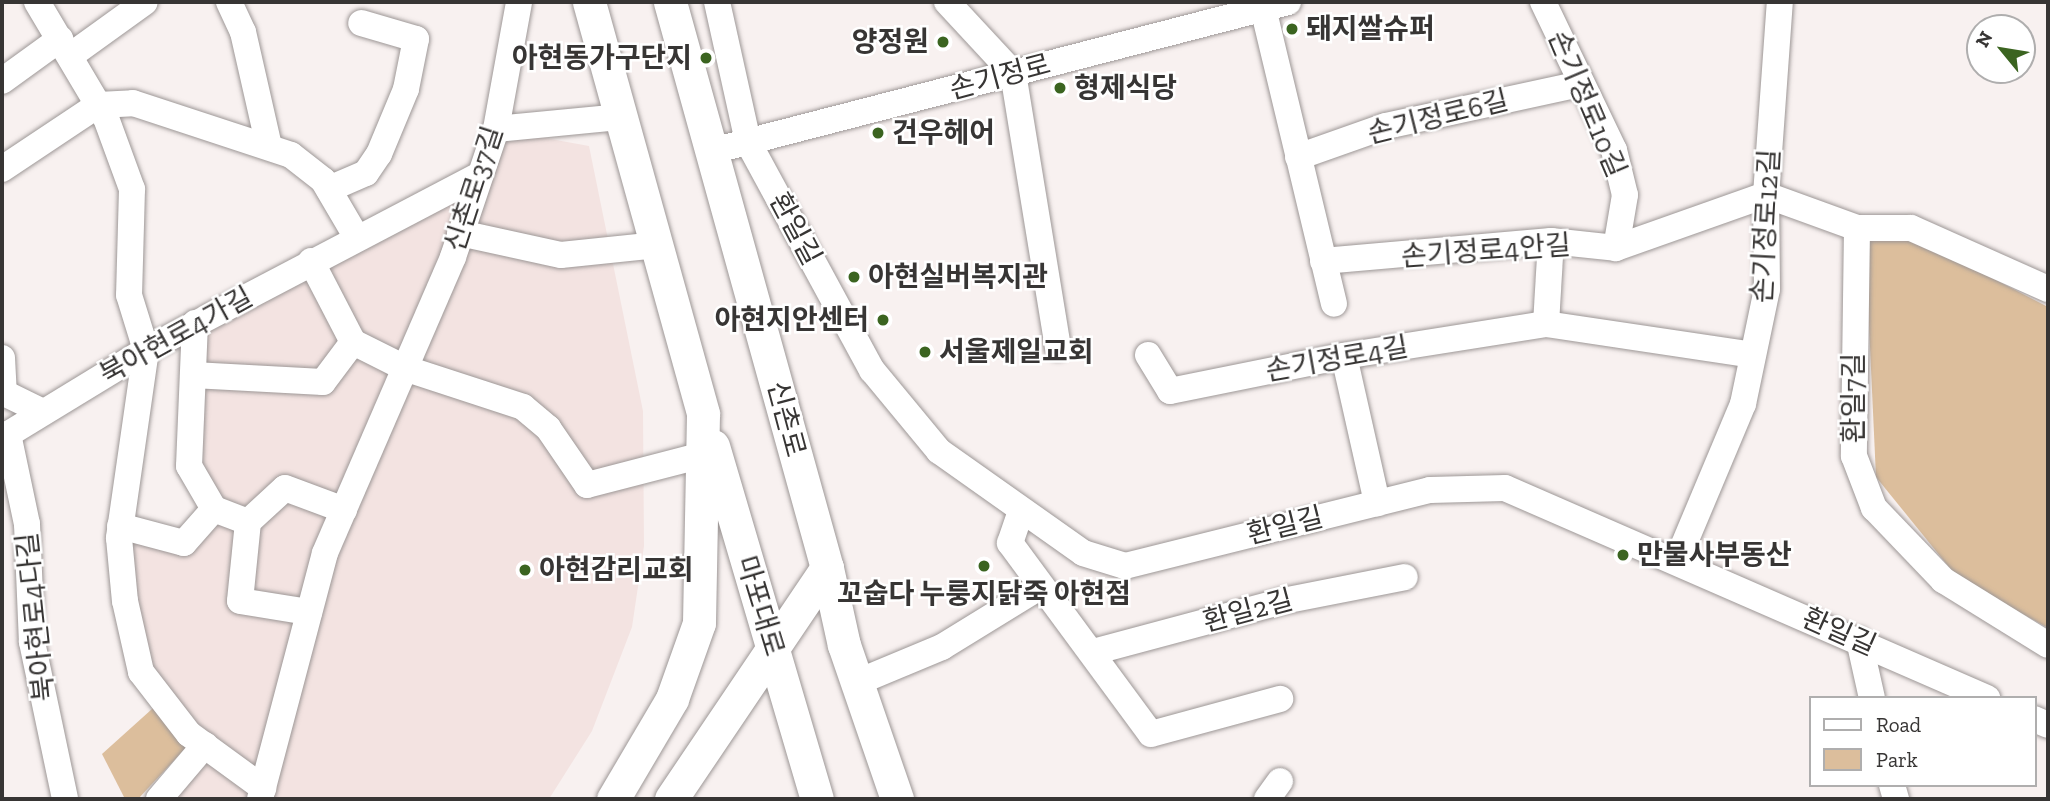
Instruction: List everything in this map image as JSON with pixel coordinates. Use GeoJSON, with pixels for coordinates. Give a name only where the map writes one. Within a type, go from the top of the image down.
{"type":"FeatureCollection","features":[{"type":"Feature","properties":{"kind":"main road"},"geometry":{"type":"LineString","coordinates":[[589,2],[703,414],[699,623],[672,699],[613,799]]}},
{"type":"Feature","properties":{"kind":"main road","name":"신촌로"},"geometry":{"type":"LineString","coordinates":[[670,2],[827,568]]}},
{"type":"Feature","properties":{"kind":"main road","name":"마포대로"},"geometry":{"type":"LineString","coordinates":[[703,414],[817,799]]}},
{"type":"Feature","properties":{"kind":"main road"},"geometry":{"type":"LineString","coordinates":[[671,799],[827,568]]}},
{"type":"Feature","properties":{"kind":"main road"},"geometry":{"type":"LineString","coordinates":[[827,568],[844,645],[897,799]]}},
{"type":"Feature","properties":{"kind":"street"},"geometry":{"type":"LineString","coordinates":[[37,2],[98,105],[132,189],[129,295],[146,350],[120,526],[125,601],[141,672],[189,734],[262,794]]}},
{"type":"Feature","properties":{"kind":"street"},"geometry":{"type":"LineString","coordinates":[[2,80],[145,2]]}},
{"type":"Feature","properties":{"kind":"street"},"geometry":{"type":"LineString","coordinates":[[229,2],[243,32],[269,146]]}},
{"type":"Feature","properties":{"kind":"street","name":"신촌로37길"},"geometry":{"type":"LineString","coordinates":[[262,794],[325,553],[407,369],[460,233],[496,129],[519,2]]}},
{"type":"Feature","properties":{"kind":"street","name":"환일길"},"geometry":{"type":"LineString","coordinates":[[717,2],[748,142],[872,370],[939,451],[1083,553],[1125,566],[1430,490],[1505,488],[1983,696]]}},
{"type":"Feature","properties":{"kind":"street"},"geometry":{"type":"LineString","coordinates":[[947,2],[1013,73],[1058,348]]}},
{"type":"Feature","properties":{"kind":"street","name":"손기정로10길"},"geometry":{"type":"LineString","coordinates":[[1543,2],[1580,84],[1614,150],[1625,195],[1616,248]]}},
{"type":"Feature","properties":{"kind":"street","name":"손기정로12길"},"geometry":{"type":"LineString","coordinates":[[1677,561],[1743,404],[1767,289],[1766,195],[1780,2]]}},
{"type":"Feature","properties":{"kind":"street"},"geometry":{"type":"LineString","coordinates":[[1269,4],[1298,157],[1334,304]]}},
{"type":"Feature","properties":{"kind":"street","name":"손기정로"},"geometry":{"type":"LineString","coordinates":[[712,151],[1269,4]]}},
{"type":"Feature","properties":{"kind":"street"},"geometry":{"type":"LineString","coordinates":[[329,189],[366,173],[379,154],[406,89],[416,39],[361,23]]}},
{"type":"Feature","properties":{"kind":"street","name":"손기정로6길"},"geometry":{"type":"LineString","coordinates":[[1298,157],[1386,126],[1580,84]]}},
{"type":"Feature","properties":{"kind":"street"},"geometry":{"type":"LineString","coordinates":[[2,169],[98,105],[133,103],[291,155],[329,189],[357,238]]}},
{"type":"Feature","properties":{"kind":"street"},"geometry":{"type":"LineString","coordinates":[[496,129],[621,117]]}},
{"type":"Feature","properties":{"kind":"street","name":"북아현로4가길"},"geometry":{"type":"LineString","coordinates":[[5,436],[195,323],[478,176]]}},
{"type":"Feature","properties":{"kind":"street"},"geometry":{"type":"LineString","coordinates":[[1766,195],[1857,228],[1911,228],[2048,289]]}},
{"type":"Feature","properties":{"kind":"street","name":"손기정로4안길"},"geometry":{"type":"LineString","coordinates":[[1323,261],[1551,241],[1616,248],[1766,195]]}},
{"type":"Feature","properties":{"kind":"street","name":"환일7길"},"geometry":{"type":"LineString","coordinates":[[1857,228],[1854,456],[1874,508],[1943,580],[2048,645]]}},
{"type":"Feature","properties":{"kind":"street"},"geometry":{"type":"LineString","coordinates":[[460,233],[561,255],[657,245]]}},
{"type":"Feature","properties":{"kind":"street"},"geometry":{"type":"LineString","coordinates":[[1546,324],[1551,241]]}},
{"type":"Feature","properties":{"kind":"street"},"geometry":{"type":"LineString","coordinates":[[310,261],[353,342],[407,369],[523,407],[548,428],[587,485],[703,455]]}},
{"type":"Feature","properties":{"kind":"street"},"geometry":{"type":"LineString","coordinates":[[195,323],[189,466],[214,509],[248,522]]}},
{"type":"Feature","properties":{"kind":"street","name":"손기정로4길"},"geometry":{"type":"LineString","coordinates":[[1148,355],[1170,391],[1344,356],[1546,324],[1753,355]]}},
{"type":"Feature","properties":{"kind":"street"},"geometry":{"type":"LineString","coordinates":[[193,375],[323,382],[353,342]]}},
{"type":"Feature","properties":{"kind":"street"},"geometry":{"type":"LineString","coordinates":[[1344,356],[1377,503]]}},
{"type":"Feature","properties":{"kind":"street"},"geometry":{"type":"LineString","coordinates":[[2,358],[3,393],[43,412]]}},
{"type":"Feature","properties":{"kind":"street","name":"북아현로4다길"},"geometry":{"type":"LineString","coordinates":[[5,436],[27,524],[32,642],[65,799]]}},
{"type":"Feature","properties":{"kind":"street"},"geometry":{"type":"LineString","coordinates":[[309,612],[240,601],[248,522],[285,488],[344,510]]}},
{"type":"Feature","properties":{"kind":"street"},"geometry":{"type":"LineString","coordinates":[[120,526],[184,543],[214,509]]}},
{"type":"Feature","properties":{"kind":"street"},"geometry":{"type":"LineString","coordinates":[[1021,511],[1010,543],[1151,734],[1280,699]]}},
{"type":"Feature","properties":{"kind":"street","name":"환일2길"},"geometry":{"type":"LineString","coordinates":[[1093,652],[1283,601],[1405,577]]}},
{"type":"Feature","properties":{"kind":"street"},"geometry":{"type":"LineString","coordinates":[[858,682],[942,647],[1041,586]]}},
{"type":"Feature","properties":{"kind":"street"},"geometry":{"type":"LineString","coordinates":[[1859,640],[1872,696]]}},
{"type":"Feature","properties":{"kind":"street"},"geometry":{"type":"LineString","coordinates":[[159,799],[205,745]]}},
{"type":"Feature","properties":{"kind":"shaded area"},"geometry":{"type":"Polygon","coordinates":[[[496,129],[589,146],[643,411],[644,546],[632,627],[592,731],[549,799],[152,799],[204,745],[141,672],[119,538],[184,543],[214,509],[189,466],[195,323],[478,176],[496,129]]]}},
{"type":"Feature","properties":{"kind":"green space"},"geometry":{"type":"Polygon","coordinates":[[[1909,235],[2048,307],[2048,628],[1957,577],[1876,477],[1865,238],[1909,235]]]}},
{"type":"Feature","properties":{"kind":"green space"},"geometry":{"type":"Polygon","coordinates":[[[162,700],[195,738],[138,799],[125,799],[102,754],[162,700]]]}},
{"type":"Feature","properties":{"kind":"place","name":"돼지쌀슈퍼"},"geometry":{"type":"Point","coordinates":[1292,29]}},
{"type":"Feature","properties":{"kind":"place","name":"양정원"},"geometry":{"type":"Point","coordinates":[943,42]}},
{"type":"Feature","properties":{"kind":"place","name":"아현동가구단지"},"geometry":{"type":"Point","coordinates":[706,58]}},
{"type":"Feature","properties":{"kind":"place","name":"형제식당"},"geometry":{"type":"Point","coordinates":[1060,88]}},
{"type":"Feature","properties":{"kind":"place","name":"건우헤어"},"geometry":{"type":"Point","coordinates":[878,133]}},
{"type":"Feature","properties":{"kind":"place","name":"아현실버복지관"},"geometry":{"type":"Point","coordinates":[854,277]}},
{"type":"Feature","properties":{"kind":"place","name":"아현지안센터"},"geometry":{"type":"Point","coordinates":[883,320]}},
{"type":"Feature","properties":{"kind":"place","name":"서울제일교회"},"geometry":{"type":"Point","coordinates":[925,352]}},
{"type":"Feature","properties":{"kind":"place","name":"만물사부동산"},"geometry":{"type":"Point","coordinates":[1623,555]}},
{"type":"Feature","properties":{"kind":"place","name":"꼬숩다 누룽지닭죽 아현점"},"geometry":{"type":"Point","coordinates":[984,566]}},
{"type":"Feature","properties":{"kind":"place","name":"아현감리교회"},"geometry":{"type":"Point","coordinates":[525,570]}}]}
